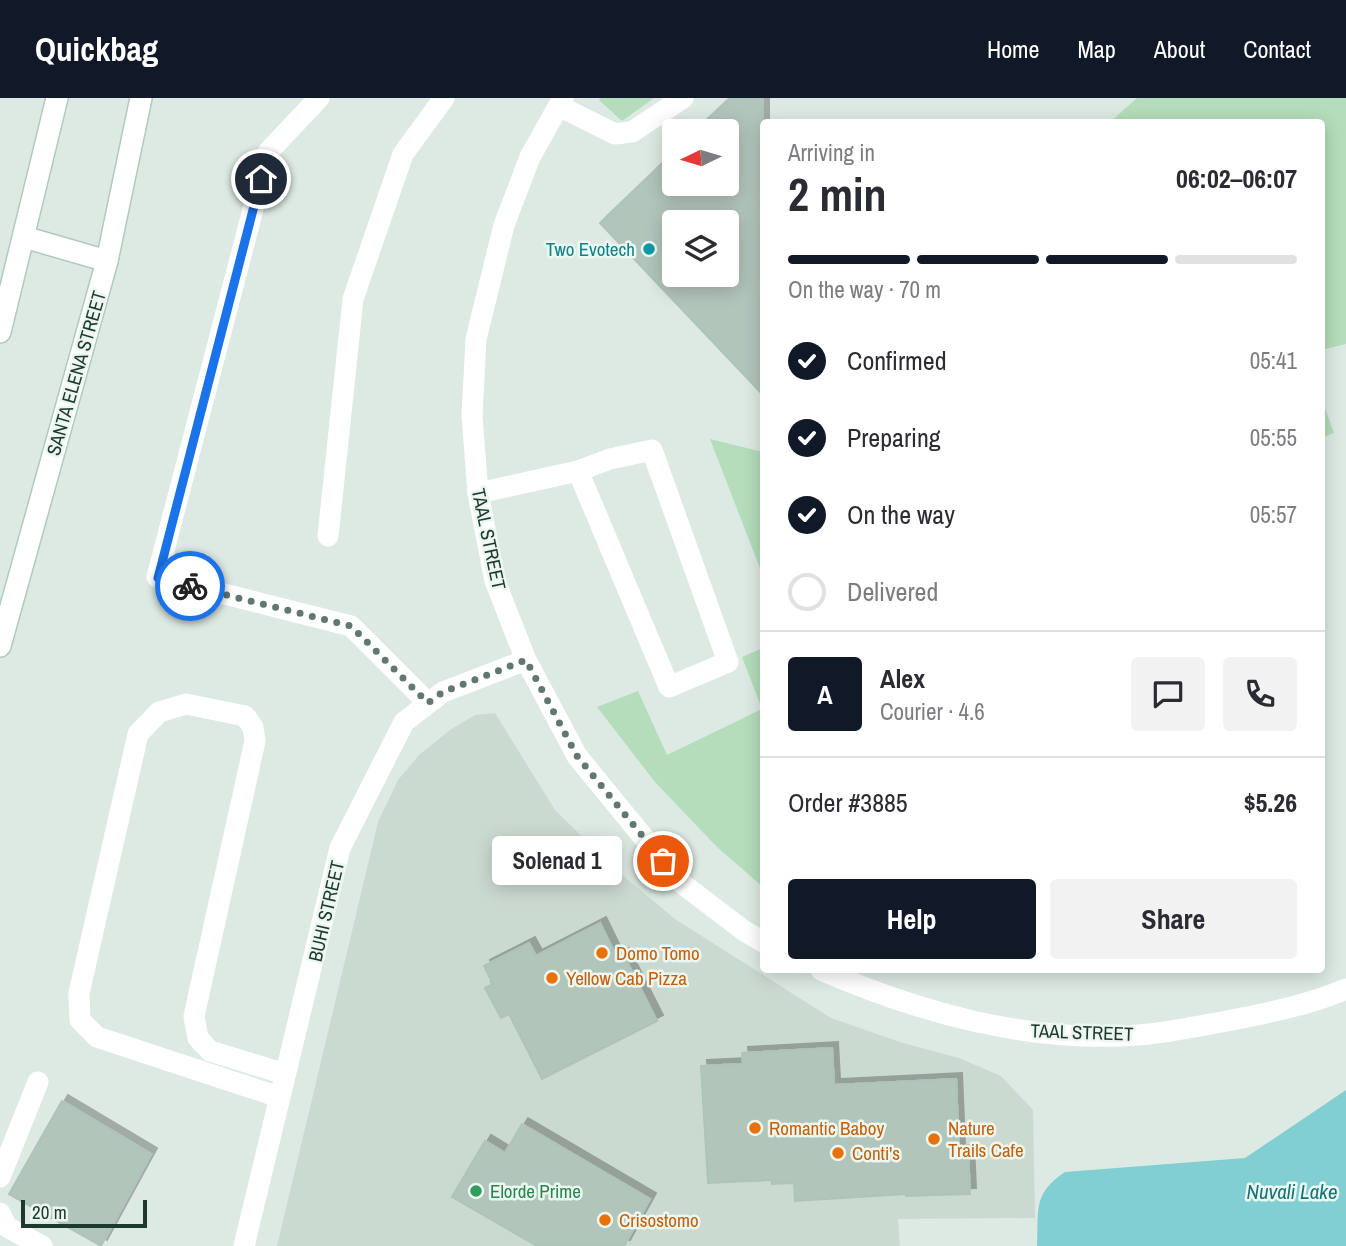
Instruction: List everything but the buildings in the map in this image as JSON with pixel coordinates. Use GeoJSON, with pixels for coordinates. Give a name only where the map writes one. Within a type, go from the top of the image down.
{"type":"FeatureCollection","features":[{"type":"Feature","properties":{"kind":"street"},"geometry":{"type":"LineString","coordinates":[[0,332],[57,98]]}},
{"type":"Feature","properties":{"kind":"street","name":"SANTA ELENA STREET"},"geometry":{"type":"LineString","coordinates":[[0,646],[107,261],[141,98]]}},
{"type":"Feature","properties":{"kind":"street"},"geometry":{"type":"LineString","coordinates":[[320,98],[268,152],[158,578],[351,626],[428,703]]}},
{"type":"Feature","properties":{"kind":"street"},"geometry":{"type":"LineString","coordinates":[[328,536],[354,299],[402,153],[444,98]]}},
{"type":"Feature","properties":{"kind":"street"},"geometry":{"type":"LineString","coordinates":[[561,102],[615,134],[632,132],[683,98]]}},
{"type":"Feature","properties":{"kind":"street","name":"TAAL STREET"},"geometry":{"type":"LineString","coordinates":[[561,102],[530,158],[504,225],[476,339],[472,416],[478,493],[495,581],[526,660],[577,756],[680,882],[760,940]]}},
{"type":"Feature","properties":{"kind":"street"},"geometry":{"type":"LineString","coordinates":[[24,237],[107,261]]}},
{"type":"Feature","properties":{"kind":"street"},"geometry":{"type":"LineString","coordinates":[[478,493],[578,471],[610,459],[652,450],[728,662],[669,687],[578,471]]}},
{"type":"Feature","properties":{"kind":"street","name":"BUHI STREET"},"geometry":{"type":"LineString","coordinates":[[244,1246],[340,848],[404,722],[443,692],[526,660]]}},
{"type":"Feature","properties":{"kind":"street"},"geometry":{"type":"LineString","coordinates":[[279,1097],[97,1037],[80,1020],[79,993],[138,734],[159,712],[186,704],[245,716],[253,727],[255,741],[194,1016],[198,1038],[210,1051],[285,1074]]}},
{"type":"Feature","properties":{"kind":"street","name":"TAAL STREET"},"geometry":{"type":"LineString","coordinates":[[828,973],[870,991],[973,1023],[1085,1036],[1139,1035],[1189,1028],[1269,1013],[1346,989]]}},
{"type":"Feature","properties":{"kind":"street"},"geometry":{"type":"LineString","coordinates":[[0,1177],[38,1082]]}},
{"type":"Feature","properties":{"kind":"street"},"geometry":{"type":"LineString","coordinates":[[0,1213],[7,1227],[42,1246]]}},
{"type":"Feature","properties":{"kind":"shaded area"},"geometry":{"type":"Polygon","coordinates":[[[495,713],[555,810],[614,868],[675,919],[831,1018],[903,1043],[959,1058],[1001,1076],[1033,1110],[1035,1218],[898,1219],[900,1246],[277,1246],[378,822],[398,780],[419,755],[450,730],[475,715],[495,713]]]}},
{"type":"Feature","properties":{"kind":"green space"},"geometry":{"type":"Polygon","coordinates":[[[654,98],[622,121],[599,100],[654,98]]]}},
{"type":"Feature","properties":{"kind":"green space"},"geometry":{"type":"Polygon","coordinates":[[[1137,98],[1346,98],[1346,344],[1325,349],[1325,119],[1113,119],[1137,98]]]}},
{"type":"Feature","properties":{"kind":"green space"},"geometry":{"type":"Polygon","coordinates":[[[1325,408],[1334,433],[1325,436],[1325,408]]]}},
{"type":"Feature","properties":{"kind":"green space"},"geometry":{"type":"Polygon","coordinates":[[[710,439],[760,451],[760,568],[710,439]]]}},
{"type":"Feature","properties":{"kind":"green space"},"geometry":{"type":"Polygon","coordinates":[[[760,649],[760,704],[742,657],[760,649]]]}},
{"type":"Feature","properties":{"kind":"green space"},"geometry":{"type":"Polygon","coordinates":[[[638,691],[667,755],[760,710],[760,884],[717,847],[655,782],[597,707],[638,691]]]}},
{"type":"Feature","properties":{"kind":"water","name":"Nuvali Lake"},"geometry":{"type":"Polygon","coordinates":[[[1346,1090],[1346,1246],[1037,1246],[1038,1213],[1042,1196],[1054,1180],[1065,1172],[1245,1158],[1346,1090]]]}},
{"type":"Feature","properties":{"kind":"way so far"},"geometry":{"type":"LineString","coordinates":[[190,586],[351,626],[428,703],[443,692],[526,660],[577,756],[663,861]]}},
{"type":"Feature","properties":{"kind":"place","name":"Two Evotech"},"geometry":{"type":"Point","coordinates":[649,249]}},
{"type":"Feature","properties":{"kind":"place","name":"Solenad 1"},"geometry":{"type":"Point","coordinates":[663,861]}},
{"type":"Feature","properties":{"kind":"place","name":"Domo Tomo"},"geometry":{"type":"Point","coordinates":[602,953]}},
{"type":"Feature","properties":{"kind":"place","name":"Yellow Cab Pizza"},"geometry":{"type":"Point","coordinates":[552,978]}},
{"type":"Feature","properties":{"kind":"place","name":"Romantic Baboy"},"geometry":{"type":"Point","coordinates":[755,1128]}},
{"type":"Feature","properties":{"kind":"place","name":"Nature Trails Cafe"},"geometry":{"type":"Point","coordinates":[934,1139]}},
{"type":"Feature","properties":{"kind":"place","name":"Conti's"},"geometry":{"type":"Point","coordinates":[838,1153]}},
{"type":"Feature","properties":{"kind":"place","name":"Elorde Prime"},"geometry":{"type":"Point","coordinates":[476,1191]}},
{"type":"Feature","properties":{"kind":"place","name":"Crisostomo"},"geometry":{"type":"Point","coordinates":[605,1220]}},
{"type":"Feature","properties":{"kind":"route"},"geometry":{"type":"LineString","coordinates":[[190,586],[158,578],[261,179]]}}]}
